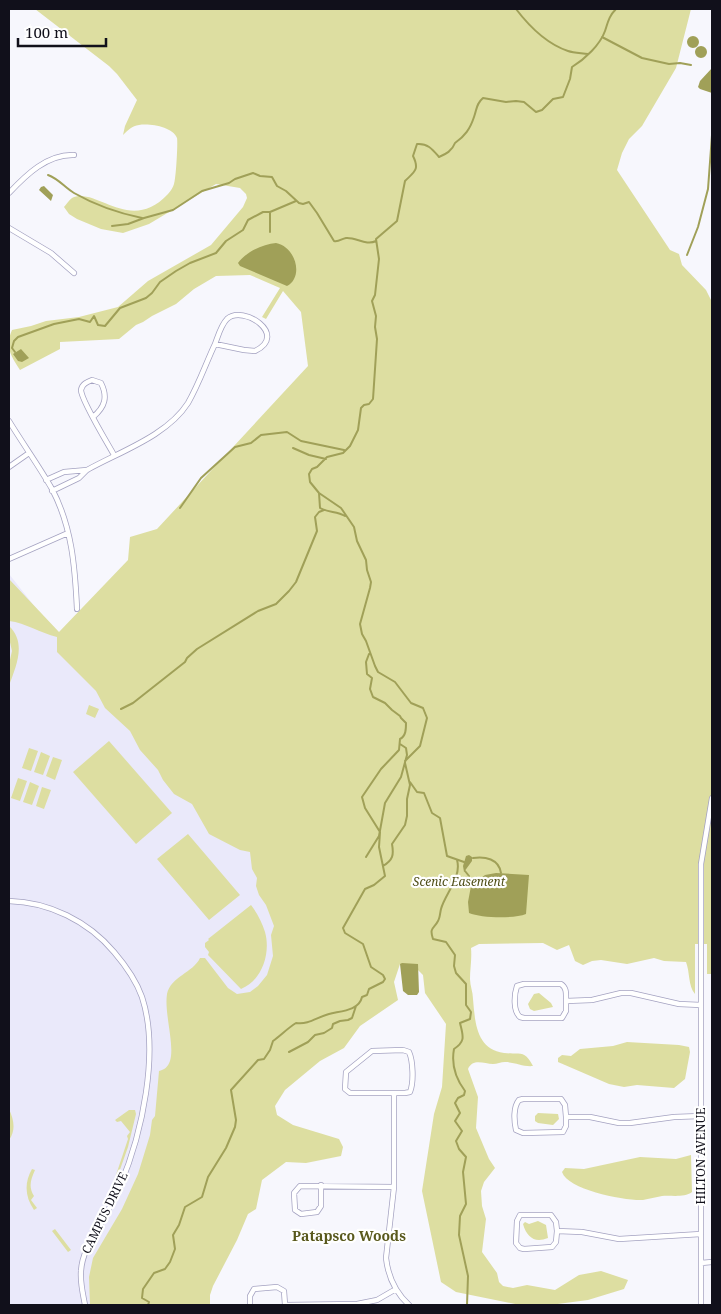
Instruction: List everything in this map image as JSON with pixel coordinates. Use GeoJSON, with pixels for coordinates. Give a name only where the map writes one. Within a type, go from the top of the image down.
{"type":"FeatureCollection","features":[{"type":"Feature","properties":{"kind":"street"},"geometry":{"type":"LineString","coordinates":[[9,193],[30,173],[52,158],[74,154]]}},
{"type":"Feature","properties":{"kind":"street"},"geometry":{"type":"LineString","coordinates":[[9,228],[51,253],[74,272]]}},
{"type":"Feature","properties":{"kind":"street"},"geometry":{"type":"LineString","coordinates":[[52,491],[79,478],[87,470],[155,434],[175,419],[188,403],[225,322],[228,318],[241,315],[258,322],[263,326],[267,334],[265,343],[255,351],[215,344]]}},
{"type":"Feature","properties":{"kind":"street"},"geometry":{"type":"LineString","coordinates":[[93,417],[104,406],[105,394],[101,384],[92,380],[84,383],[81,391],[82,396],[93,417],[114,455]]}},
{"type":"Feature","properties":{"kind":"street"},"geometry":{"type":"LineString","coordinates":[[9,421],[52,491],[68,533],[74,562],[77,609]]}},
{"type":"Feature","properties":{"kind":"street"},"geometry":{"type":"LineString","coordinates":[[9,467],[29,453]]}},
{"type":"Feature","properties":{"kind":"street"},"geometry":{"type":"LineString","coordinates":[[46,480],[64,472],[87,470]]}},
{"type":"Feature","properties":{"kind":"street"},"geometry":{"type":"LineString","coordinates":[[9,559],[68,533]]}},
{"type":"Feature","properties":{"kind":"street","name":"HILTON AVENUE"},"geometry":{"type":"LineString","coordinates":[[701,1305],[701,864],[712,798]]}},
{"type":"Feature","properties":{"kind":"street","name":"CAMPUS DRIVE"},"geometry":{"type":"LineString","coordinates":[[9,901],[52,909],[82,923],[97,935],[131,975],[141,997],[148,1022],[149,1060],[141,1115],[134,1145],[123,1178],[104,1219],[90,1242],[83,1260],[81,1278],[85,1305]]}},
{"type":"Feature","properties":{"kind":"street"},"geometry":{"type":"LineString","coordinates":[[524,984],[561,984],[566,992],[566,1001],[566,1011],[562,1018],[520,1017],[516,1011],[517,986],[524,984]]}},
{"type":"Feature","properties":{"kind":"street"},"geometry":{"type":"LineString","coordinates":[[566,1001],[585,1001],[620,993],[631,993],[679,1004],[701,1005]]}},
{"type":"Feature","properties":{"kind":"street"},"geometry":{"type":"LineString","coordinates":[[407,1050],[411,1057],[412,1088],[408,1092],[394,1093],[350,1093],[345,1089],[345,1073],[372,1051],[407,1050]]}},
{"type":"Feature","properties":{"kind":"street"},"geometry":{"type":"LineString","coordinates":[[394,1093],[394,1187],[386,1258],[388,1270],[396,1289],[409,1305]]}},
{"type":"Feature","properties":{"kind":"street"},"geometry":{"type":"LineString","coordinates":[[523,1099],[561,1099],[565,1105],[566,1116],[566,1126],[563,1132],[523,1133],[516,1130],[515,1126],[515,1107],[519,1100],[523,1099]]}},
{"type":"Feature","properties":{"kind":"street"},"geometry":{"type":"LineString","coordinates":[[566,1116],[590,1117],[619,1123],[630,1123],[674,1117],[701,1116]]}},
{"type":"Feature","properties":{"kind":"street"},"geometry":{"type":"LineString","coordinates":[[321,1185],[321,1206],[317,1212],[301,1214],[295,1210],[294,1192],[300,1186],[321,1185],[394,1187]]}},
{"type":"Feature","properties":{"kind":"street"},"geometry":{"type":"LineString","coordinates":[[520,1215],[551,1215],[556,1222],[557,1231],[554,1245],[548,1248],[524,1249],[520,1248],[516,1243],[517,1221],[520,1215]]}},
{"type":"Feature","properties":{"kind":"street"},"geometry":{"type":"LineString","coordinates":[[557,1231],[582,1232],[619,1238],[701,1234]]}},
{"type":"Feature","properties":{"kind":"street"},"geometry":{"type":"LineString","coordinates":[[701,1263],[712,1262]]}},
{"type":"Feature","properties":{"kind":"street"},"geometry":{"type":"LineString","coordinates":[[250,1305],[251,1292],[254,1288],[258,1287],[281,1289],[284,1291],[285,1305],[362,1304],[376,1300],[396,1289]]}},
{"type":"Feature","properties":{"kind":"shaded area"},"geometry":{"type":"Polygon","coordinates":[[[693,36],[699,42],[693,48],[687,42],[693,36]]]}},
{"type":"Feature","properties":{"kind":"shaded area"},"geometry":{"type":"Polygon","coordinates":[[[701,46],[707,52],[701,58],[695,52],[701,46]]]}},
{"type":"Feature","properties":{"kind":"shaded area"},"geometry":{"type":"Polygon","coordinates":[[[712,68],[712,93],[698,87],[700,81],[712,68]]]}},
{"type":"Feature","properties":{"kind":"shaded area"},"geometry":{"type":"Polygon","coordinates":[[[44,186],[53,195],[51,201],[39,190],[44,186]]]}},
{"type":"Feature","properties":{"kind":"shaded area"},"geometry":{"type":"Polygon","coordinates":[[[276,243],[289,250],[295,263],[295,276],[287,286],[240,266],[238,263],[245,255],[255,249],[276,243]]]}},
{"type":"Feature","properties":{"kind":"shaded area"},"geometry":{"type":"Polygon","coordinates":[[[21,349],[29,358],[22,362],[18,361],[13,354],[21,349]]]}},
{"type":"Feature","properties":{"kind":"shaded area"},"geometry":{"type":"Polygon","coordinates":[[[9,574],[58,636],[337,805],[273,1028],[157,1305],[9,1305],[9,574]]]}},
{"type":"Feature","properties":{"kind":"shaded area"},"geometry":{"type":"Polygon","coordinates":[[[466,856],[472,857],[472,861],[464,872],[463,866],[466,856]]]}},
{"type":"Feature","properties":{"kind":"shaded area"},"geometry":{"type":"Polygon","coordinates":[[[496,873],[529,875],[526,914],[513,917],[497,917],[469,913],[468,902],[471,886],[485,875],[496,873]]]}},
{"type":"Feature","properties":{"kind":"shaded area"},"geometry":{"type":"Polygon","coordinates":[[[400,964],[418,964],[419,992],[417,995],[408,995],[403,991],[400,964]]]}},
{"type":"Feature","properties":{"kind":"green space","name":"Scenic Easement"},"geometry":{"type":"Polygon","coordinates":[[[35,9],[691,9],[676,68],[642,126],[629,139],[617,170],[670,250],[679,254],[682,265],[706,290],[712,302],[712,974],[707,974],[707,944],[695,944],[695,994],[691,987],[686,962],[664,961],[654,958],[627,964],[601,960],[583,965],[575,961],[569,945],[557,950],[543,943],[479,944],[471,948],[470,982],[476,1025],[482,1040],[495,1050],[524,1055],[533,1066],[509,1062],[493,1064],[479,1062],[473,1064],[468,1069],[478,1097],[476,1128],[489,1159],[495,1168],[484,1182],[481,1191],[482,1206],[486,1219],[482,1252],[497,1273],[499,1282],[503,1286],[513,1288],[527,1285],[555,1290],[579,1275],[601,1271],[628,1280],[624,1289],[588,1300],[550,1305],[520,1305],[456,1292],[441,1282],[422,1191],[434,1114],[442,1087],[446,1024],[425,993],[423,975],[417,969],[400,964],[394,982],[398,1000],[360,1026],[344,1048],[320,1061],[285,1090],[275,1106],[277,1115],[293,1125],[339,1139],[343,1147],[341,1156],[306,1163],[286,1162],[262,1180],[256,1209],[248,1214],[213,1286],[210,1295],[210,1305],[90,1305],[89,1277],[93,1258],[122,1209],[138,1174],[150,1135],[152,1120],[155,1116],[159,1071],[166,1068],[170,1061],[171,1046],[166,1002],[169,988],[197,963],[200,958],[205,958],[228,988],[237,994],[250,992],[267,975],[273,956],[271,935],[274,926],[256,886],[257,878],[252,869],[250,852],[240,850],[209,834],[192,804],[174,794],[158,770],[140,750],[130,731],[105,708],[96,691],[57,652],[57,637],[9,621],[9,579],[59,632],[128,560],[130,537],[157,529],[308,366],[301,312],[283,291],[266,319],[262,317],[280,288],[250,275],[216,276],[194,289],[176,304],[136,325],[119,339],[60,342],[60,349],[20,370],[9,346],[12,330],[46,321],[79,317],[118,307],[148,281],[211,245],[243,207],[247,198],[240,188],[216,184],[149,224],[123,233],[101,229],[69,214],[64,207],[72,198],[81,196],[127,210],[140,210],[154,205],[168,194],[174,184],[177,138],[171,131],[149,125],[134,126],[123,135],[137,100],[109,66],[35,9]]]}},
{"type":"Feature","properties":{"kind":"green space"},"geometry":{"type":"Polygon","coordinates":[[[9,626],[18,640],[19,647],[17,663],[9,686],[9,664],[12,651],[9,626]]]}},
{"type":"Feature","properties":{"kind":"green space"},"geometry":{"type":"Polygon","coordinates":[[[89,705],[99,709],[95,718],[86,714],[89,705]]]}},
{"type":"Feature","properties":{"kind":"green space"},"geometry":{"type":"Polygon","coordinates":[[[109,741],[172,813],[136,844],[73,772],[109,741]]]}},
{"type":"Feature","properties":{"kind":"green space"},"geometry":{"type":"Polygon","coordinates":[[[29,748],[38,751],[31,771],[22,768],[29,748]]]}},
{"type":"Feature","properties":{"kind":"green space"},"geometry":{"type":"Polygon","coordinates":[[[41,752],[50,756],[43,775],[34,772],[41,752]]]}},
{"type":"Feature","properties":{"kind":"green space"},"geometry":{"type":"Polygon","coordinates":[[[53,757],[62,760],[55,780],[46,776],[53,757]]]}},
{"type":"Feature","properties":{"kind":"green space"},"geometry":{"type":"Polygon","coordinates":[[[18,778],[27,781],[20,801],[11,798],[18,778]]]}},
{"type":"Feature","properties":{"kind":"green space"},"geometry":{"type":"Polygon","coordinates":[[[30,782],[39,786],[32,805],[23,802],[30,782]]]}},
{"type":"Feature","properties":{"kind":"green space"},"geometry":{"type":"Polygon","coordinates":[[[42,787],[51,790],[44,809],[36,806],[42,787]]]}},
{"type":"Feature","properties":{"kind":"green space"},"geometry":{"type":"Polygon","coordinates":[[[188,834],[240,895],[209,920],[157,859],[188,834]]]}},
{"type":"Feature","properties":{"kind":"green space"},"geometry":{"type":"Polygon","coordinates":[[[251,905],[264,928],[267,949],[266,957],[259,973],[254,980],[241,989],[208,955],[209,952],[205,947],[205,943],[251,905]]]}},
{"type":"Feature","properties":{"kind":"green space"},"geometry":{"type":"Polygon","coordinates":[[[539,993],[553,1007],[534,1011],[530,1009],[528,1004],[534,994],[539,993]]]}},
{"type":"Feature","properties":{"kind":"green space"},"geometry":{"type":"Polygon","coordinates":[[[627,1042],[689,1047],[690,1052],[685,1079],[674,1088],[637,1085],[624,1087],[609,1084],[558,1062],[558,1058],[562,1055],[571,1056],[580,1049],[613,1046],[627,1042]]]}},
{"type":"Feature","properties":{"kind":"green space"},"geometry":{"type":"Polygon","coordinates":[[[9,1109],[14,1125],[9,1140],[9,1109]]]}},
{"type":"Feature","properties":{"kind":"green space"},"geometry":{"type":"Polygon","coordinates":[[[129,1110],[135,1110],[136,1114],[128,1147],[117,1178],[116,1175],[128,1139],[127,1136],[130,1132],[121,1121],[117,1122],[115,1120],[129,1110]]]}},
{"type":"Feature","properties":{"kind":"green space"},"geometry":{"type":"Polygon","coordinates":[[[538,1113],[558,1114],[559,1119],[553,1125],[538,1123],[535,1121],[535,1116],[538,1113]]]}},
{"type":"Feature","properties":{"kind":"green space"},"geometry":{"type":"Polygon","coordinates":[[[691,1155],[692,1192],[681,1196],[662,1196],[643,1200],[624,1199],[586,1189],[566,1178],[562,1172],[565,1168],[584,1169],[640,1157],[676,1159],[691,1155]]]}},
{"type":"Feature","properties":{"kind":"green space"},"geometry":{"type":"Polygon","coordinates":[[[32,1169],[35,1170],[31,1183],[34,1196],[31,1200],[37,1208],[34,1210],[27,1195],[28,1179],[32,1169]]]}},
{"type":"Feature","properties":{"kind":"green space"},"geometry":{"type":"Polygon","coordinates":[[[538,1221],[546,1225],[548,1238],[539,1240],[532,1238],[527,1233],[523,1224],[525,1222],[529,1224],[538,1221]]]}},
{"type":"Feature","properties":{"kind":"green space"},"geometry":{"type":"Polygon","coordinates":[[[55,1229],[71,1250],[68,1252],[52,1231],[55,1229]]]}},
{"type":"Feature","properties":{"kind":"waterway"},"geometry":{"type":"LineString","coordinates":[[516,9],[533,28],[553,44],[568,51],[588,54]]}},
{"type":"Feature","properties":{"kind":"waterway"},"geometry":{"type":"LineString","coordinates":[[405,761],[420,746],[427,718],[423,708],[411,703],[395,682],[378,672],[375,666],[360,624],[371,582],[366,560],[357,541],[354,527],[341,508],[319,493],[310,482],[309,474],[312,469],[317,467],[327,457],[343,453],[350,446],[358,430],[361,408],[369,404],[373,399],[377,339],[376,316],[372,301],[375,295],[379,259],[376,239],[397,221],[405,181],[416,168],[413,156],[417,144],[427,146],[439,157],[449,152],[469,129],[478,105],[483,98],[506,102],[524,102],[536,112],[542,110],[553,99],[563,97],[570,79],[572,67],[587,56],[596,46],[616,9]]}},
{"type":"Feature","properties":{"kind":"waterway"},"geometry":{"type":"LineString","coordinates":[[602,37],[642,58],[669,64],[691,65]]}},
{"type":"Feature","properties":{"kind":"waterway"},"geometry":{"type":"LineString","coordinates":[[687,255],[698,227],[708,189],[712,135]]}},
{"type":"Feature","properties":{"kind":"waterway"},"geometry":{"type":"LineString","coordinates":[[112,226],[128,224],[173,210],[202,191],[253,173],[272,177],[277,186],[286,191],[299,203],[309,202],[334,241],[346,238],[365,242],[376,241]]}},
{"type":"Feature","properties":{"kind":"waterway"},"geometry":{"type":"LineString","coordinates":[[48,175],[74,193],[90,201],[115,211],[142,218]]}},
{"type":"Feature","properties":{"kind":"waterway"},"geometry":{"type":"LineString","coordinates":[[15,352],[12,348],[14,341],[18,337],[54,324],[79,319],[90,322],[94,316],[98,325],[105,326],[120,308],[146,298],[160,282],[176,271],[190,263],[216,253],[226,241],[243,230],[248,220],[263,212],[270,212],[296,201]]}},
{"type":"Feature","properties":{"kind":"waterway"},"geometry":{"type":"LineString","coordinates":[[270,212],[270,232]]}},
{"type":"Feature","properties":{"kind":"waterway"},"geometry":{"type":"LineString","coordinates":[[180,508],[201,478],[235,447],[251,443],[261,435],[287,432],[301,441],[344,450]]}},
{"type":"Feature","properties":{"kind":"waterway"},"geometry":{"type":"LineString","coordinates":[[293,448],[309,455],[326,459]]}},
{"type":"Feature","properties":{"kind":"waterway"},"geometry":{"type":"LineString","coordinates":[[319,493],[320,508],[345,516]]}},
{"type":"Feature","properties":{"kind":"waterway"},"geometry":{"type":"LineString","coordinates":[[121,709],[133,703],[185,662],[197,649],[258,611],[276,604],[296,582],[317,531],[315,517],[324,510]]}},
{"type":"Feature","properties":{"kind":"waterway"},"geometry":{"type":"LineString","coordinates":[[148,1305],[149,1302],[142,1298],[143,1289],[154,1273],[165,1269],[170,1262],[175,1249],[173,1235],[179,1225],[185,1207],[202,1197],[208,1177],[226,1148],[235,1127],[236,1120],[231,1090],[258,1060],[264,1059],[273,1041],[293,1025],[353,1008],[360,1002],[362,997],[367,995],[369,989],[385,979],[383,975],[371,967],[363,944],[345,933],[343,928],[365,889],[374,885],[385,876],[379,847],[380,832],[365,808],[362,797],[381,769],[399,750],[400,739],[405,734],[406,728],[406,723],[400,716],[385,703],[373,697],[370,689],[372,678],[367,674],[366,662],[369,654]]}},
{"type":"Feature","properties":{"kind":"waterway"},"geometry":{"type":"LineString","coordinates":[[366,857],[379,836],[385,803],[401,777],[407,755],[406,748],[400,744]]}},
{"type":"Feature","properties":{"kind":"waterway"},"geometry":{"type":"LineString","coordinates":[[383,866],[392,857],[392,844],[405,825],[407,816],[407,799],[410,785],[405,763]]}},
{"type":"Feature","properties":{"kind":"waterway"},"geometry":{"type":"LineString","coordinates":[[410,782],[417,792],[424,793],[432,813],[440,818],[447,856],[464,862]]}},
{"type":"Feature","properties":{"kind":"waterway"},"geometry":{"type":"LineString","coordinates":[[473,858],[491,859],[500,868],[501,873]]}},
{"type":"Feature","properties":{"kind":"waterway"},"geometry":{"type":"LineString","coordinates":[[457,860],[458,866],[455,879],[443,903],[439,920],[432,929],[432,932],[433,939],[446,942],[455,955],[454,966],[456,973],[466,984],[466,1005],[471,1012],[470,1019],[460,1023],[463,1038],[454,1049],[453,1055],[455,1072],[465,1091],[464,1095],[458,1098],[455,1103],[460,1113],[455,1121],[462,1131],[456,1141],[459,1149],[466,1157],[463,1172],[466,1204],[460,1216],[459,1235],[468,1276],[467,1305]]}},
{"type":"Feature","properties":{"kind":"waterway"},"geometry":{"type":"LineString","coordinates":[[465,871],[469,876]]}},
{"type":"Feature","properties":{"kind":"waterway"},"geometry":{"type":"LineString","coordinates":[[289,1052],[308,1042],[315,1035],[324,1033],[332,1028],[333,1024],[352,1018],[356,1006]]}},
{"type":"Feature","properties":{"kind":"district","name":"Patapsco Woods"},"geometry":{"type":"Point","coordinates":[349,1236]}}]}
